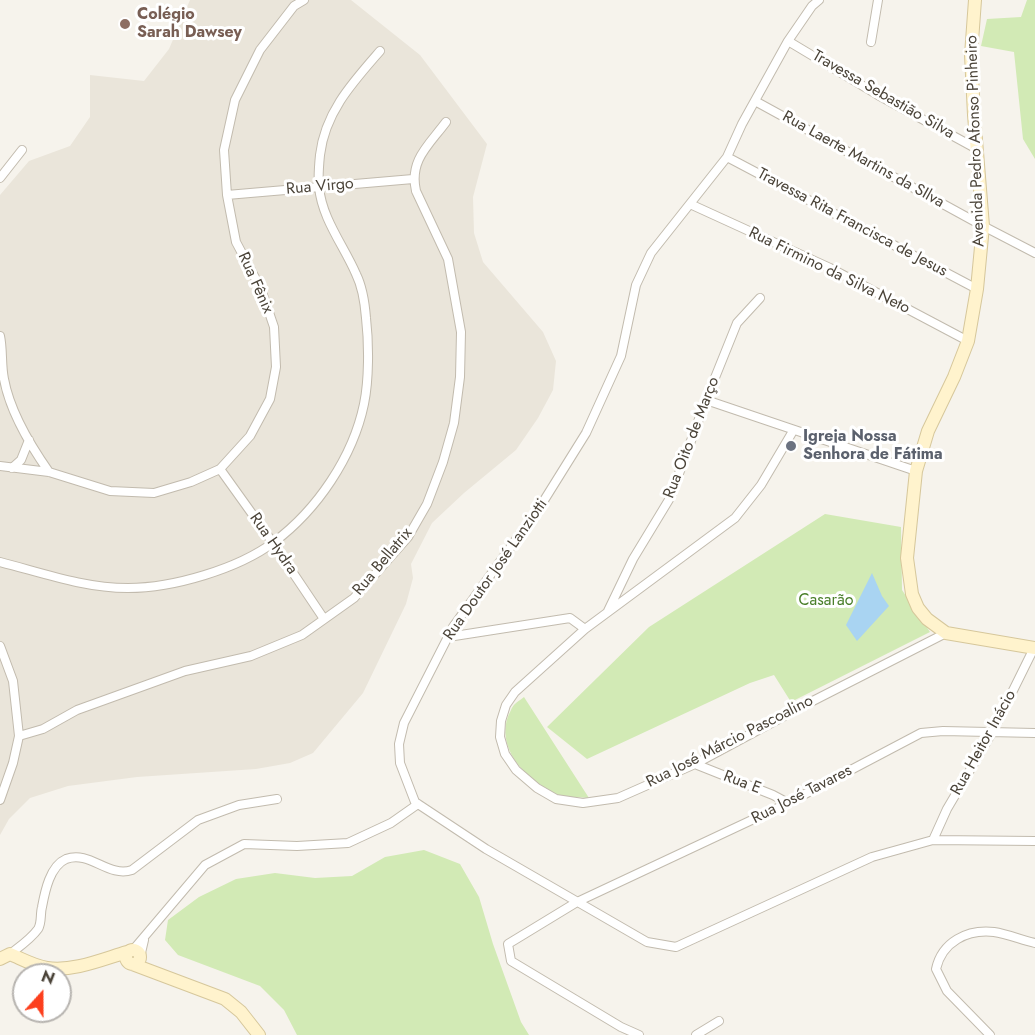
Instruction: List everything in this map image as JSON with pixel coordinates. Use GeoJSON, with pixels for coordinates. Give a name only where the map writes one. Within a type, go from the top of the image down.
{"type":"FeatureCollection","features":[{"type":"Feature","properties":{"kind":"street","name":"Rua Fênix"},"geometry":{"type":"LineString","coordinates":[[0,466],[49,472],[110,491],[154,493],[191,482],[220,469],[250,436],[270,399],[276,367],[274,327],[261,289],[236,242],[227,195],[224,150],[235,100],[260,50],[294,6],[304,0]]}},
{"type":"Feature","properties":{"kind":"street","name":"Rua Doutor José Lanziotti"},"geometry":{"type":"LineString","coordinates":[[418,804],[415,802],[399,763],[399,744],[404,723],[453,627],[543,502],[586,433],[621,356],[636,285],[651,253],[727,158],[754,101],[788,40],[812,6],[819,0]]}},
{"type":"Feature","properties":{"kind":"street"},"geometry":{"type":"LineString","coordinates":[[871,42],[878,0]]}},
{"type":"Feature","properties":{"kind":"street","name":"Avenida Pedro Afonso Pinheiro"},"geometry":{"type":"LineString","coordinates":[[975,0],[971,55],[983,226],[977,289],[968,341],[954,377],[928,431],[916,471],[907,558],[912,594],[918,608],[927,619],[946,633],[1035,648]]}},
{"type":"Feature","properties":{"kind":"street","name":"Travessa Sebastião Silva"},"geometry":{"type":"LineString","coordinates":[[788,40],[878,95],[977,149]]}},
{"type":"Feature","properties":{"kind":"street"},"geometry":{"type":"LineString","coordinates":[[0,562],[90,586],[128,588],[158,586],[202,577],[273,543],[325,490],[352,444],[364,404],[368,362],[366,318],[357,276],[332,229],[319,188],[320,153],[330,117],[347,90],[380,51]]}},
{"type":"Feature","properties":{"kind":"street","name":"Rua Laerte Martins da SIlva"},"geometry":{"type":"LineString","coordinates":[[754,101],[1035,253]]}},
{"type":"Feature","properties":{"kind":"street"},"geometry":{"type":"LineString","coordinates":[[413,179],[419,158],[447,122]]}},
{"type":"Feature","properties":{"kind":"street"},"geometry":{"type":"LineString","coordinates":[[0,178],[22,150]]}},
{"type":"Feature","properties":{"kind":"street","name":"Travessa Rita Francisca de Jesus"},"geometry":{"type":"LineString","coordinates":[[727,158],[977,289]]}},
{"type":"Feature","properties":{"kind":"street","name":"Rua Virgo"},"geometry":{"type":"LineString","coordinates":[[227,195],[413,179]]}},
{"type":"Feature","properties":{"kind":"street","name":"Rua Bellatrix"},"geometry":{"type":"LineString","coordinates":[[19,736],[43,729],[77,710],[185,671],[251,656],[302,635],[354,598],[408,537],[427,504],[443,462],[454,423],[460,377],[461,332],[448,259],[416,191],[413,179]]}},
{"type":"Feature","properties":{"kind":"street","name":"Rua Firmino da Silva Neto"},"geometry":{"type":"LineString","coordinates":[[690,204],[830,268],[968,341]]}},
{"type":"Feature","properties":{"kind":"street","name":"Rua Oito de Março"},"geometry":{"type":"LineString","coordinates":[[608,612],[633,559],[670,498],[737,324],[760,298]]}},
{"type":"Feature","properties":{"kind":"street"},"geometry":{"type":"LineString","coordinates":[[0,336],[4,379],[12,404],[29,440],[49,472]]}},
{"type":"Feature","properties":{"kind":"street"},"geometry":{"type":"LineString","coordinates":[[706,400],[916,471]]}},
{"type":"Feature","properties":{"kind":"street","name":"Rua José Márcio Pascoalino"},"geometry":{"type":"LineString","coordinates":[[794,431],[761,486],[735,518],[585,629],[515,692],[506,705],[501,721],[500,737],[505,754],[516,770],[537,788],[556,799],[583,803],[618,798],[695,764],[946,633]]}},
{"type":"Feature","properties":{"kind":"street"},"geometry":{"type":"LineString","coordinates":[[12,468],[26,452],[29,440]]}},
{"type":"Feature","properties":{"kind":"street","name":"Rua Hydra"},"geometry":{"type":"LineString","coordinates":[[220,469],[324,619]]}},
{"type":"Feature","properties":{"kind":"street"},"geometry":{"type":"LineString","coordinates":[[448,637],[570,618],[585,629]]}},
{"type":"Feature","properties":{"kind":"street"},"geometry":{"type":"LineString","coordinates":[[0,646],[13,681],[19,736],[13,763],[0,800]]}},
{"type":"Feature","properties":{"kind":"street","name":"Rua Heitor Inácio"},"geometry":{"type":"LineString","coordinates":[[933,840],[947,809],[993,731],[1035,648]]}},
{"type":"Feature","properties":{"kind":"street","name":"Rua José Tavares"},"geometry":{"type":"LineString","coordinates":[[639,1035],[621,1027],[511,961],[508,944],[577,902],[788,803],[921,733],[993,731],[1035,733]]}},
{"type":"Feature","properties":{"kind":"street","name":"Rua E"},"geometry":{"type":"LineString","coordinates":[[695,764],[788,803]]}},
{"type":"Feature","properties":{"kind":"street"},"geometry":{"type":"LineString","coordinates":[[5,956],[38,928],[52,873],[63,860],[85,858],[107,869],[125,873],[198,820],[239,805],[277,799]]}},
{"type":"Feature","properties":{"kind":"street"},"geometry":{"type":"LineString","coordinates":[[134,957],[145,937],[205,865],[244,844],[297,846],[348,843],[391,823],[418,804],[486,849],[647,942],[676,946],[872,857],[933,840],[1035,841]]}},
{"type":"Feature","properties":{"kind":"street"},"geometry":{"type":"LineString","coordinates":[[990,1035],[947,991],[936,969],[938,957],[946,947],[964,934],[993,932],[1035,944]]}},
{"type":"Feature","properties":{"kind":"street"},"geometry":{"type":"LineString","coordinates":[[5,956],[48,968],[134,957],[155,974],[225,999],[241,1012],[259,1035]]}},
{"type":"Feature","properties":{"kind":"street"},"geometry":{"type":"LineString","coordinates":[[696,1035],[718,1021]]}},
{"type":"Feature","properties":{"kind":"shaded area"},"geometry":{"type":"Polygon","coordinates":[[[190,0],[351,0],[420,55],[487,144],[473,197],[474,233],[483,262],[543,332],[556,361],[553,390],[538,418],[516,450],[432,523],[411,564],[413,578],[406,604],[363,693],[313,753],[290,763],[256,769],[137,777],[68,786],[30,798],[9,819],[0,835],[0,195],[29,161],[70,146],[90,117],[90,75],[144,81],[169,49],[190,0]]]}},
{"type":"Feature","properties":{"kind":"green space"},"geometry":{"type":"Polygon","coordinates":[[[1027,0],[1035,0],[1035,159],[1023,139],[1014,52],[981,46],[987,19],[1021,17],[1027,0]]]}},
{"type":"Feature","properties":{"kind":"green space","name":"Casarão"},"geometry":{"type":"Polygon","coordinates":[[[825,514],[901,527],[902,590],[930,632],[791,702],[774,675],[750,683],[587,759],[547,727],[649,627],[825,514]]]}},
{"type":"Feature","properties":{"kind":"green space"},"geometry":{"type":"Polygon","coordinates":[[[524,697],[589,798],[557,795],[525,773],[511,754],[505,733],[506,721],[512,708],[524,697]]]}},
{"type":"Feature","properties":{"kind":"green space"},"geometry":{"type":"Polygon","coordinates":[[[424,850],[460,864],[479,897],[521,1022],[529,1035],[297,1035],[284,1010],[260,986],[178,955],[165,940],[168,920],[199,897],[236,879],[275,873],[315,878],[352,876],[385,857],[424,850]]]}},
{"type":"Feature","properties":{"kind":"water"},"geometry":{"type":"Polygon","coordinates":[[[872,573],[889,606],[857,641],[846,625],[872,573]]]}},
{"type":"Feature","properties":{"kind":"place","name":"Colégio Sarah Dawsey"},"geometry":{"type":"Point","coordinates":[125,24]}},
{"type":"Feature","properties":{"kind":"place","name":"Igreja Nossa Senhora de Fátima"},"geometry":{"type":"Point","coordinates":[791,446]}}]}
